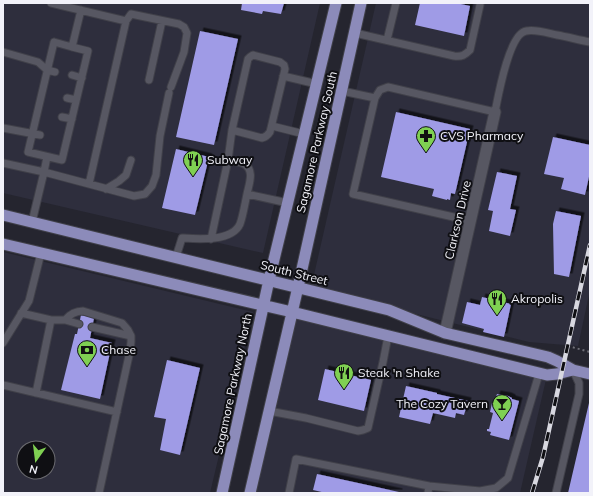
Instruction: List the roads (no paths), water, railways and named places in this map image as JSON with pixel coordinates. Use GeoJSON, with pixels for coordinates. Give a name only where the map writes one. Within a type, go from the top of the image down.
{"type":"FeatureCollection","features":[{"type":"Feature","properties":{"kind":"main road","name":"Sagamore Parkway South"},"geometry":{"type":"LineString","coordinates":[[269,280],[336,3]]}},
{"type":"Feature","properties":{"kind":"main road","name":"Sagamore Parkway South"},"geometry":{"type":"LineString","coordinates":[[298,287],[361,3]]}},
{"type":"Feature","properties":{"kind":"main road","name":"South Street"},"geometry":{"type":"LineString","coordinates":[[3,215],[389,310],[445,333],[548,357],[573,370],[590,374]]}},
{"type":"Feature","properties":{"kind":"main road","name":"South Street"},"geometry":{"type":"LineString","coordinates":[[3,244],[264,305],[539,374],[557,374],[573,370]]}},
{"type":"Feature","properties":{"kind":"main road","name":"Sagamore Parkway North"},"geometry":{"type":"LineString","coordinates":[[222,493],[269,280]]}},
{"type":"Feature","properties":{"kind":"main road"},"geometry":{"type":"LineString","coordinates":[[250,493],[298,287]]}},
{"type":"Feature","properties":{"kind":"street","name":"Clarkson Drive"},"geometry":{"type":"LineString","coordinates":[[445,333],[495,112]]}},
{"type":"Feature","properties":{"kind":"lane"},"geometry":{"type":"LineString","coordinates":[[51,3],[126,21]]}},
{"type":"Feature","properties":{"kind":"lane"},"geometry":{"type":"LineString","coordinates":[[387,40],[396,3]]}},
{"type":"Feature","properties":{"kind":"lane"},"geometry":{"type":"LineString","coordinates":[[355,33],[460,57],[466,55],[470,50],[480,3]]}},
{"type":"Feature","properties":{"kind":"lane"},"geometry":{"type":"LineString","coordinates":[[72,47],[81,10]]}},
{"type":"Feature","properties":{"kind":"lane"},"geometry":{"type":"LineString","coordinates":[[3,163],[44,172],[134,196],[145,194],[152,186],[156,175],[160,136],[170,90],[184,52],[187,33],[184,27],[178,24],[131,14],[126,21],[90,184]]}},
{"type":"Feature","properties":{"kind":"lane"},"geometry":{"type":"LineString","coordinates":[[149,80],[162,21]]}},
{"type":"Feature","properties":{"kind":"lane"},"geometry":{"type":"LineString","coordinates":[[471,221],[354,194],[375,98],[380,90],[388,87],[495,112],[501,81],[512,48],[520,34],[525,31],[538,31],[590,42]]}},
{"type":"Feature","properties":{"kind":"lane"},"geometry":{"type":"LineString","coordinates":[[54,42],[72,47],[88,51],[62,160],[28,152],[37,112],[46,93],[47,70],[54,42]]}},
{"type":"Feature","properties":{"kind":"lane"},"geometry":{"type":"LineString","coordinates":[[3,52],[38,62],[47,70],[55,72]]}},
{"type":"Feature","properties":{"kind":"lane"},"geometry":{"type":"LineString","coordinates":[[211,239],[228,160],[232,130],[247,63],[253,55],[280,62],[284,65],[285,69],[272,126],[268,135],[262,138],[232,130]]}},
{"type":"Feature","properties":{"kind":"lane"},"geometry":{"type":"LineString","coordinates":[[72,75],[82,78]]}},
{"type":"Feature","properties":{"kind":"lane"},"geometry":{"type":"LineString","coordinates":[[283,76],[316,84]]}},
{"type":"Feature","properties":{"kind":"lane"},"geometry":{"type":"LineString","coordinates":[[342,91],[375,98]]}},
{"type":"Feature","properties":{"kind":"lane"},"geometry":{"type":"LineString","coordinates":[[67,98],[76,100]]}},
{"type":"Feature","properties":{"kind":"lane"},"geometry":{"type":"LineString","coordinates":[[37,112],[45,114]]}},
{"type":"Feature","properties":{"kind":"lane"},"geometry":{"type":"LineString","coordinates":[[62,117],[72,119]]}},
{"type":"Feature","properties":{"kind":"lane"},"geometry":{"type":"LineString","coordinates":[[272,126],[304,134]]}},
{"type":"Feature","properties":{"kind":"lane"},"geometry":{"type":"LineString","coordinates":[[3,128],[40,135]]}},
{"type":"Feature","properties":{"kind":"lane"},"geometry":{"type":"LineString","coordinates":[[58,140],[66,141]]}},
{"type":"Feature","properties":{"kind":"lane"},"geometry":{"type":"LineString","coordinates":[[32,222],[47,157]]}},
{"type":"Feature","properties":{"kind":"lane"},"geometry":{"type":"LineString","coordinates":[[106,188],[119,181],[126,175],[131,160]]}},
{"type":"Feature","properties":{"kind":"lane"},"geometry":{"type":"LineString","coordinates":[[176,257],[182,238],[211,239],[224,236],[235,231],[240,224],[251,176],[245,165],[228,160]]}},
{"type":"Feature","properties":{"kind":"lane"},"geometry":{"type":"LineString","coordinates":[[247,194],[288,203]]}},
{"type":"Feature","properties":{"kind":"lane"},"geometry":{"type":"LineString","coordinates":[[3,343],[29,301],[41,253]]}},
{"type":"Feature","properties":{"kind":"lane"},"geometry":{"type":"LineString","coordinates":[[65,320],[73,313],[83,311],[122,323],[131,336],[130,351],[99,493]]}},
{"type":"Feature","properties":{"kind":"lane"},"geometry":{"type":"LineString","coordinates":[[21,314],[51,320],[65,320],[79,324]]}},
{"type":"Feature","properties":{"kind":"lane"},"geometry":{"type":"LineString","coordinates":[[36,393],[51,320]]}},
{"type":"Feature","properties":{"kind":"lane"},"geometry":{"type":"LineString","coordinates":[[92,327],[131,336]]}},
{"type":"Feature","properties":{"kind":"lane"},"geometry":{"type":"LineString","coordinates":[[269,411],[306,418],[358,431],[368,428],[388,336]]}},
{"type":"Feature","properties":{"kind":"lane"},"geometry":{"type":"LineString","coordinates":[[556,493],[579,394],[580,383],[573,370]]}},
{"type":"Feature","properties":{"kind":"lane"},"geometry":{"type":"LineString","coordinates":[[289,493],[296,459],[429,489],[480,491],[496,488],[508,478],[539,374]]}},
{"type":"Feature","properties":{"kind":"lane"},"geometry":{"type":"LineString","coordinates":[[3,385],[117,412]]}},
{"type":"Feature","properties":{"kind":"railway"},"geometry":{"type":"LineString","coordinates":[[532,493],[543,457],[590,245]]}},
{"type":"Feature","properties":{"kind":"place","name":"CVS Pharmacy"},"geometry":{"type":"Point","coordinates":[426,153]}},
{"type":"Feature","properties":{"kind":"place","name":"Subway"},"geometry":{"type":"Point","coordinates":[193,177]}},
{"type":"Feature","properties":{"kind":"place","name":"Akropolis"},"geometry":{"type":"Point","coordinates":[497,316]}},
{"type":"Feature","properties":{"kind":"place","name":"Chase"},"geometry":{"type":"Point","coordinates":[87,367]}},
{"type":"Feature","properties":{"kind":"place","name":"Steak 'n Shake"},"geometry":{"type":"Point","coordinates":[344,390]}},
{"type":"Feature","properties":{"kind":"place","name":"The Cozy Tavern"},"geometry":{"type":"Point","coordinates":[502,421]}}]}
